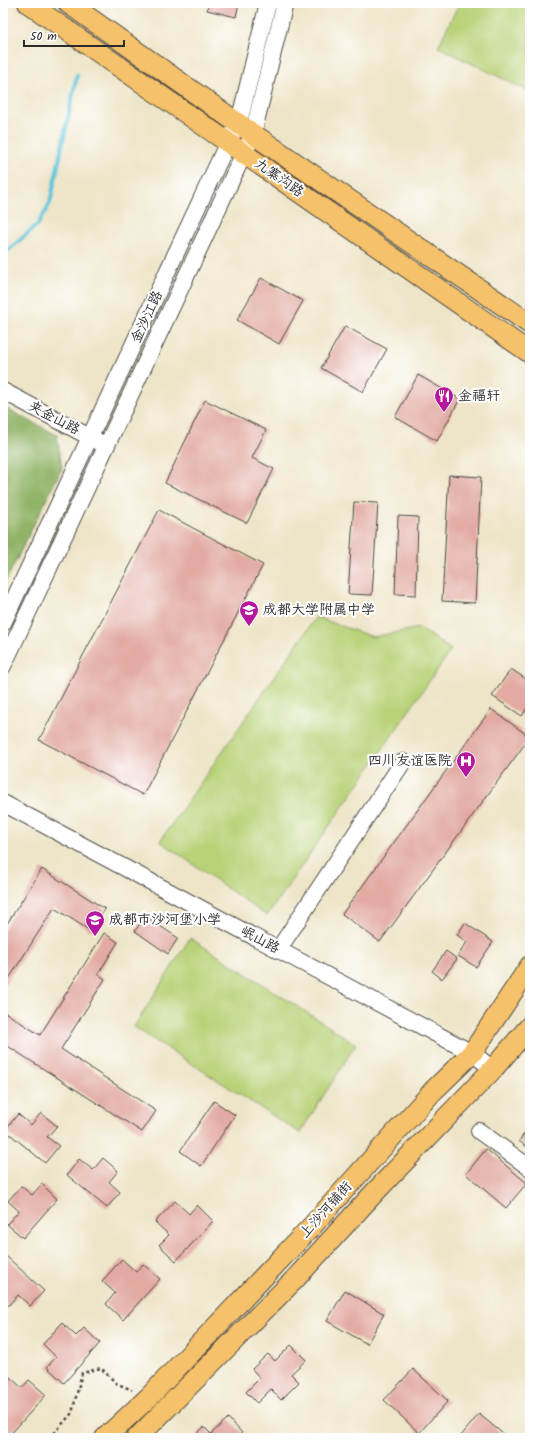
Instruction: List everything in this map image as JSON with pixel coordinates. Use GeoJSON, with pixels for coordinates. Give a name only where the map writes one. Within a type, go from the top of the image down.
{"type":"FeatureCollection","features":[{"type":"Feature","properties":{"kind":"main road","name":"九寨沟路"},"geometry":{"type":"LineString","coordinates":[[28,3],[530,353]]}},
{"type":"Feature","properties":{"kind":"main road","name":"九寨沟路"},"geometry":{"type":"LineString","coordinates":[[68,3],[530,324]]}},
{"type":"Feature","properties":{"kind":"main road","name":"上沙河铺街"},"geometry":{"type":"LineString","coordinates":[[105,1438],[149,1397],[311,1227],[433,1091],[472,1053],[530,966]]}},
{"type":"Feature","properties":{"kind":"main road","name":"上沙河铺街"},"geometry":{"type":"LineString","coordinates":[[137,1438],[295,1279],[375,1192],[493,1069],[530,1026]]}},
{"type":"Feature","properties":{"kind":"street","name":"金沙江路"},"geometry":{"type":"LineString","coordinates":[[246,128],[268,3]]}},
{"type":"Feature","properties":{"kind":"street","name":"金沙江路"},"geometry":{"type":"LineString","coordinates":[[3,623],[90,437],[246,128],[285,3]]}},
{"type":"Feature","properties":{"kind":"street","name":"金沙江路"},"geometry":{"type":"LineString","coordinates":[[3,666],[106,445],[236,147]]}},
{"type":"Feature","properties":{"kind":"street","name":"夹金山路"},"geometry":{"type":"LineString","coordinates":[[3,391],[106,445]]}},
{"type":"Feature","properties":{"kind":"street"},"geometry":{"type":"LineString","coordinates":[[278,950],[403,762]]}},
{"type":"Feature","properties":{"kind":"street","name":"岷山路"},"geometry":{"type":"LineString","coordinates":[[3,803],[472,1053],[493,1069]]}},
{"type":"Feature","properties":{"kind":"street"},"geometry":{"type":"LineString","coordinates":[[479,1131],[530,1168]]}},
{"type":"Feature","properties":{"kind":"path"},"geometry":{"type":"LineString","coordinates":[[50,1438],[72,1413],[82,1373],[101,1368],[116,1383],[149,1397]]}},
{"type":"Feature","properties":{"kind":"green space"},"geometry":{"type":"Polygon","coordinates":[[[459,3],[530,3],[530,92],[438,47],[459,3]]]}},
{"type":"Feature","properties":{"kind":"green space"},"geometry":{"type":"Polygon","coordinates":[[[3,407],[57,435],[62,468],[3,587],[3,407]]]}},
{"type":"Feature","properties":{"kind":"green space"},"geometry":{"type":"Polygon","coordinates":[[[316,617],[373,637],[419,628],[451,650],[267,916],[160,841],[316,617]]]}},
{"type":"Feature","properties":{"kind":"green space"},"geometry":{"type":"Polygon","coordinates":[[[190,938],[356,1044],[300,1133],[134,1027],[190,938]]]}},
{"type":"Feature","properties":{"kind":"building"},"geometry":{"type":"Polygon","coordinates":[[[209,3],[239,3],[236,17],[207,10],[209,3]]]}},
{"type":"Feature","properties":{"kind":"building"},"geometry":{"type":"Polygon","coordinates":[[[261,278],[303,301],[279,344],[237,320],[261,278]]]}},
{"type":"Feature","properties":{"kind":"building"},"geometry":{"type":"Polygon","coordinates":[[[345,326],[387,349],[363,392],[321,368],[345,326]]]}},
{"type":"Feature","properties":{"kind":"building"},"geometry":{"type":"Polygon","coordinates":[[[418,375],[460,399],[437,441],[395,417],[418,375]]]}},
{"type":"Feature","properties":{"kind":"building"},"geometry":{"type":"Polygon","coordinates":[[[205,400],[266,430],[252,458],[274,469],[247,523],[165,483],[205,400]]]}},
{"type":"Feature","properties":{"kind":"building"},"geometry":{"type":"Polygon","coordinates":[[[449,475],[481,477],[475,603],[442,601],[449,475]]]}},
{"type":"Feature","properties":{"kind":"building"},"geometry":{"type":"Polygon","coordinates":[[[354,502],[378,503],[372,595],[348,594],[354,502]]]}},
{"type":"Feature","properties":{"kind":"building"},"geometry":{"type":"Polygon","coordinates":[[[159,510],[263,565],[143,795],[39,740],[159,510]]]}},
{"type":"Feature","properties":{"kind":"building"},"geometry":{"type":"Polygon","coordinates":[[[398,516],[418,517],[416,595],[395,594],[398,516]]]}},
{"type":"Feature","properties":{"kind":"building"},"geometry":{"type":"Polygon","coordinates":[[[530,655],[530,667],[526,656],[530,655]]]}},
{"type":"Feature","properties":{"kind":"building"},"geometry":{"type":"Polygon","coordinates":[[[511,669],[526,679],[530,689],[530,703],[522,716],[492,696],[511,669]]]}},
{"type":"Feature","properties":{"kind":"building"},"geometry":{"type":"Polygon","coordinates":[[[491,709],[530,737],[380,942],[342,914],[491,709]]]}},
{"type":"Feature","properties":{"kind":"building"},"geometry":{"type":"Polygon","coordinates":[[[42,869],[105,909],[91,931],[54,908],[3,988],[3,930],[42,869]]]}},
{"type":"Feature","properties":{"kind":"building"},"geometry":{"type":"Polygon","coordinates":[[[145,916],[178,938],[168,954],[135,931],[145,916]]]}},
{"type":"Feature","properties":{"kind":"building"},"geometry":{"type":"Polygon","coordinates":[[[465,923],[493,942],[476,967],[458,956],[467,942],[457,935],[465,923]]]}},
{"type":"Feature","properties":{"kind":"building"},"geometry":{"type":"Polygon","coordinates":[[[104,933],[118,942],[98,974],[105,979],[61,1049],[156,1111],[142,1132],[3,1043],[3,1011],[40,1035],[104,933]]]}},
{"type":"Feature","properties":{"kind":"building"},"geometry":{"type":"Polygon","coordinates":[[[446,951],[457,959],[442,979],[432,971],[446,951]]]}},
{"type":"Feature","properties":{"kind":"building"},"geometry":{"type":"Polygon","coordinates":[[[214,1101],[235,1115],[201,1166],[180,1151],[214,1101]]]}},
{"type":"Feature","properties":{"kind":"building"},"geometry":{"type":"Polygon","coordinates":[[[41,1113],[57,1126],[47,1137],[59,1146],[45,1163],[5,1130],[18,1114],[31,1125],[41,1113]]]}},
{"type":"Feature","properties":{"kind":"building"},"geometry":{"type":"Polygon","coordinates":[[[530,1125],[530,1149],[519,1141],[530,1125]]]}},
{"type":"Feature","properties":{"kind":"building"},"geometry":{"type":"Polygon","coordinates":[[[486,1149],[527,1183],[506,1208],[466,1174],[486,1149]]]}},
{"type":"Feature","properties":{"kind":"building"},"geometry":{"type":"Polygon","coordinates":[[[103,1158],[118,1171],[109,1182],[120,1192],[107,1208],[67,1175],[79,1159],[93,1170],[103,1158]]]}},
{"type":"Feature","properties":{"kind":"building"},"geometry":{"type":"Polygon","coordinates":[[[42,1184],[57,1199],[23,1238],[7,1224],[19,1211],[8,1201],[21,1186],[32,1195],[42,1184]]]}},
{"type":"Feature","properties":{"kind":"building"},"geometry":{"type":"Polygon","coordinates":[[[175,1201],[189,1214],[197,1205],[213,1221],[176,1261],[159,1245],[169,1235],[155,1222],[175,1201]]]}},
{"type":"Feature","properties":{"kind":"building"},"geometry":{"type":"Polygon","coordinates":[[[6,1256],[44,1291],[30,1306],[18,1295],[8,1306],[3,1302],[3,1259],[6,1256]]]}},
{"type":"Feature","properties":{"kind":"building"},"geometry":{"type":"Polygon","coordinates":[[[122,1259],[136,1272],[143,1264],[160,1279],[123,1320],[106,1304],[115,1293],[102,1281],[122,1259]]]}},
{"type":"Feature","properties":{"kind":"building"},"geometry":{"type":"Polygon","coordinates":[[[345,1290],[384,1314],[367,1344],[327,1321],[345,1290]]]}},
{"type":"Feature","properties":{"kind":"building"},"geometry":{"type":"Polygon","coordinates":[[[62,1323],[76,1336],[84,1328],[100,1343],[64,1383],[47,1367],[56,1357],[43,1344],[62,1323]]]}},
{"type":"Feature","properties":{"kind":"building"},"geometry":{"type":"Polygon","coordinates":[[[291,1345],[306,1360],[291,1374],[299,1382],[281,1400],[271,1389],[257,1403],[246,1392],[260,1378],[252,1369],[268,1354],[275,1361],[291,1345]]]}},
{"type":"Feature","properties":{"kind":"building"},"geometry":{"type":"Polygon","coordinates":[[[413,1369],[448,1401],[419,1433],[384,1400],[413,1369]]]}},
{"type":"Feature","properties":{"kind":"building"},"geometry":{"type":"Polygon","coordinates":[[[8,1375],[22,1388],[29,1380],[46,1395],[9,1436],[3,1430],[3,1380],[8,1375]]]}},
{"type":"Feature","properties":{"kind":"building"},"geometry":{"type":"Polygon","coordinates":[[[479,1414],[508,1438],[460,1437],[479,1414]]]}},
{"type":"Feature","properties":{"kind":"building"},"geometry":{"type":"Polygon","coordinates":[[[228,1418],[242,1433],[237,1438],[193,1438],[204,1427],[211,1434],[228,1418]]]}},
{"type":"Feature","properties":{"kind":"waterway"},"geometry":{"type":"LineString","coordinates":[[3,255],[38,224],[50,203],[77,75]]}},
{"type":"Feature","properties":{"kind":"place","name":"金福轩"},"geometry":{"type":"Point","coordinates":[444,413]}},
{"type":"Feature","properties":{"kind":"place","name":"成都大学附属中学"},"geometry":{"type":"Point","coordinates":[249,627]}},
{"type":"Feature","properties":{"kind":"place","name":"四川友谊医院"},"geometry":{"type":"Point","coordinates":[466,778]}},
{"type":"Feature","properties":{"kind":"place","name":"成都市沙河堡小学"},"geometry":{"type":"Point","coordinates":[95,937]}}]}
